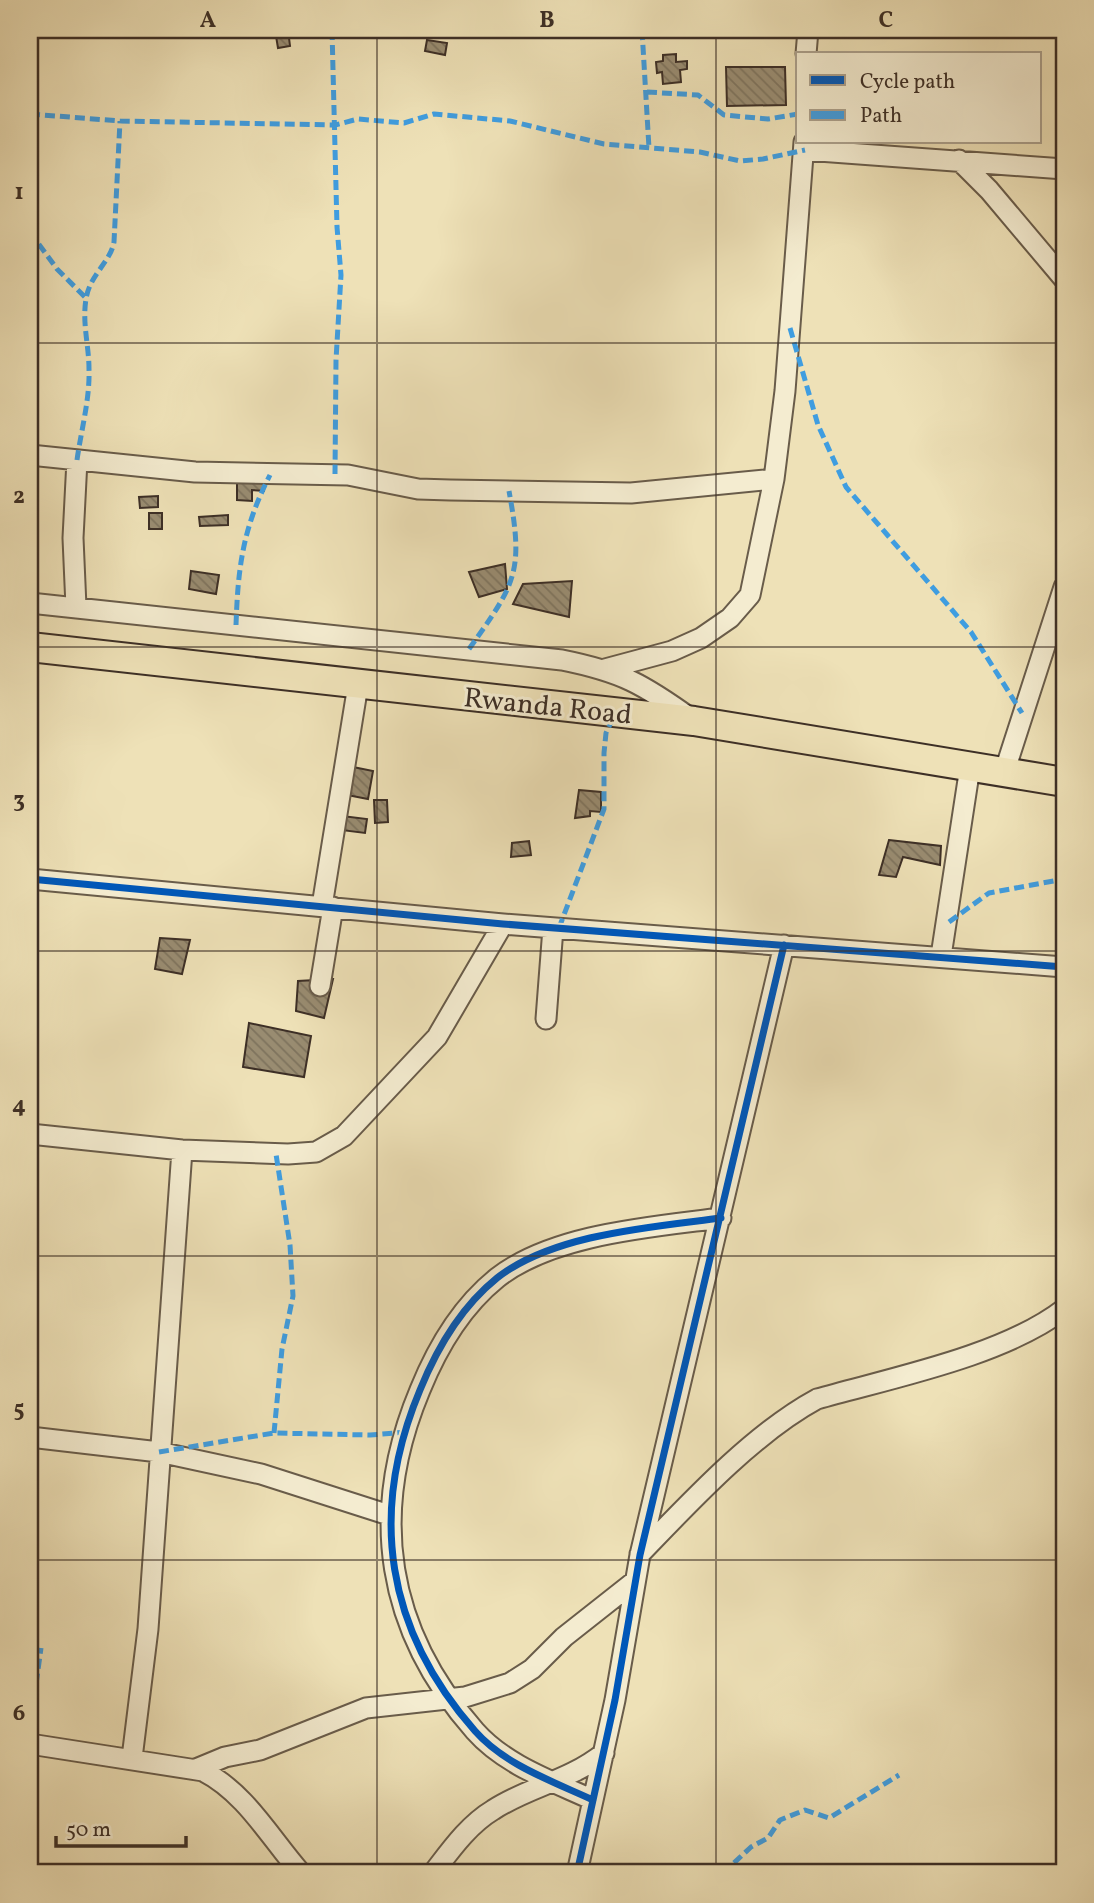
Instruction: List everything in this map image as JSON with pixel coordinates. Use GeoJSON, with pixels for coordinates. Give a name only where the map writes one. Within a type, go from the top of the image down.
{"type":"FeatureCollection","features":[{"type":"Feature","properties":{"kind":"highway","name":"Rwanda Road"},"geometry":{"type":"LineString","coordinates":[[30,647],[694,721],[1064,782]]}},
{"type":"Feature","properties":{"kind":"street"},"geometry":{"type":"LineString","coordinates":[[806,52],[808,30]]}},
{"type":"Feature","properties":{"kind":"street"},"geometry":{"type":"LineString","coordinates":[[605,669],[671,651],[701,638],[730,618],[750,595],[774,479],[785,391],[805,146],[1064,169]]}},
{"type":"Feature","properties":{"kind":"street"},"geometry":{"type":"LineString","coordinates":[[959,160],[989,190],[1064,279]]}},
{"type":"Feature","properties":{"kind":"street"},"geometry":{"type":"LineString","coordinates":[[30,456],[206,473],[348,475],[418,489],[450,490],[631,493],[774,479]]}},
{"type":"Feature","properties":{"kind":"street"},"geometry":{"type":"LineString","coordinates":[[76,607],[73,538],[77,460]]}},
{"type":"Feature","properties":{"kind":"street"},"geometry":{"type":"LineString","coordinates":[[1004,773],[1061,612],[1064,587]]}},
{"type":"Feature","properties":{"kind":"street"},"geometry":{"type":"LineString","coordinates":[[30,603],[499,652],[605,669],[644,685],[694,721]]}},
{"type":"Feature","properties":{"kind":"street"},"geometry":{"type":"LineString","coordinates":[[320,986],[358,685]]}},
{"type":"Feature","properties":{"kind":"street"},"geometry":{"type":"LineString","coordinates":[[941,956],[949,922],[970,767]]}},
{"type":"Feature","properties":{"kind":"street"},"geometry":{"type":"LineString","coordinates":[[30,879],[503,924],[1064,967]]}},
{"type":"Feature","properties":{"kind":"street"},"geometry":{"type":"LineString","coordinates":[[30,1134],[182,1150],[316,1152],[344,1136],[437,1037],[503,924]]}},
{"type":"Feature","properties":{"kind":"street"},"geometry":{"type":"LineString","coordinates":[[545,1019],[553,928]]}},
{"type":"Feature","properties":{"kind":"street"},"geometry":{"type":"LineString","coordinates":[[577,1873],[604,1752],[640,1555],[784,945]]}},
{"type":"Feature","properties":{"kind":"street"},"geometry":{"type":"LineString","coordinates":[[132,1758],[148,1629],[182,1150]]}},
{"type":"Feature","properties":{"kind":"street"},"geometry":{"type":"LineString","coordinates":[[593,1800],[514,1764],[476,1732],[450,1698],[420,1650],[402,1609],[393,1575],[389,1515],[397,1463],[414,1405],[434,1356],[461,1315],[498,1277],[548,1251],[596,1236],[721,1218]]}},
{"type":"Feature","properties":{"kind":"street"},"geometry":{"type":"LineString","coordinates":[[640,1555],[698,1494],[796,1411],[817,1399],[989,1347],[1027,1331],[1064,1310]]}},
{"type":"Feature","properties":{"kind":"street"},"geometry":{"type":"LineString","coordinates":[[30,1437],[159,1452],[261,1474],[389,1515]]}},
{"type":"Feature","properties":{"kind":"street"},"geometry":{"type":"LineString","coordinates":[[196,1769],[225,1757],[260,1750],[366,1708],[450,1698],[510,1683],[532,1669],[564,1637],[635,1580]]}},
{"type":"Feature","properties":{"kind":"street"},"geometry":{"type":"LineString","coordinates":[[30,1744],[196,1769],[222,1781],[241,1798],[301,1873]]}},
{"type":"Feature","properties":{"kind":"street"},"geometry":{"type":"LineString","coordinates":[[432,1873],[461,1838],[492,1810],[521,1795],[556,1783],[604,1752]]}},
{"type":"Feature","properties":{"kind":"building"},"geometry":{"type":"Polygon","coordinates":[[[275,30],[288,30],[290,46],[278,48],[275,30]]]}},
{"type":"Feature","properties":{"kind":"building"},"geometry":{"type":"Polygon","coordinates":[[[427,40],[447,43],[445,55],[425,51],[427,40]]]}},
{"type":"Feature","properties":{"kind":"building"},"geometry":{"type":"Polygon","coordinates":[[[676,54],[676,62],[687,61],[687,69],[680,70],[681,82],[663,84],[662,72],[657,73],[656,62],[663,61],[663,55],[676,54]]]}},
{"type":"Feature","properties":{"kind":"building"},"geometry":{"type":"Polygon","coordinates":[[[726,67],[785,67],[786,105],[727,106],[726,67]]]}},
{"type":"Feature","properties":{"kind":"building"},"geometry":{"type":"Polygon","coordinates":[[[237,480],[265,480],[264,491],[252,490],[252,501],[237,500],[237,480]]]}},
{"type":"Feature","properties":{"kind":"building"},"geometry":{"type":"Polygon","coordinates":[[[158,496],[158,507],[140,508],[139,497],[158,496]]]}},
{"type":"Feature","properties":{"kind":"building"},"geometry":{"type":"Polygon","coordinates":[[[149,513],[162,513],[162,529],[149,529],[149,513]]]}},
{"type":"Feature","properties":{"kind":"building"},"geometry":{"type":"Polygon","coordinates":[[[228,515],[228,525],[200,526],[199,517],[228,515]]]}},
{"type":"Feature","properties":{"kind":"building"},"geometry":{"type":"Polygon","coordinates":[[[505,564],[507,589],[479,597],[469,572],[505,564]]]}},
{"type":"Feature","properties":{"kind":"building"},"geometry":{"type":"Polygon","coordinates":[[[191,571],[219,575],[216,594],[189,589],[191,571]]]}},
{"type":"Feature","properties":{"kind":"building"},"geometry":{"type":"Polygon","coordinates":[[[572,581],[569,617],[513,604],[523,584],[572,581]]]}},
{"type":"Feature","properties":{"kind":"building"},"geometry":{"type":"Polygon","coordinates":[[[353,767],[373,771],[368,799],[347,795],[353,767]]]}},
{"type":"Feature","properties":{"kind":"building"},"geometry":{"type":"Polygon","coordinates":[[[579,790],[601,792],[601,812],[590,811],[590,816],[575,818],[579,790]]]}},
{"type":"Feature","properties":{"kind":"building"},"geometry":{"type":"Polygon","coordinates":[[[374,800],[387,800],[388,822],[375,823],[374,800]]]}},
{"type":"Feature","properties":{"kind":"building"},"geometry":{"type":"Polygon","coordinates":[[[342,816],[367,819],[365,833],[341,830],[342,816]]]}},
{"type":"Feature","properties":{"kind":"building"},"geometry":{"type":"Polygon","coordinates":[[[889,840],[941,846],[940,865],[903,857],[896,877],[879,875],[889,840]]]}},
{"type":"Feature","properties":{"kind":"building"},"geometry":{"type":"Polygon","coordinates":[[[529,841],[531,855],[511,857],[512,843],[529,841]]]}},
{"type":"Feature","properties":{"kind":"building"},"geometry":{"type":"Polygon","coordinates":[[[160,938],[190,940],[182,974],[155,969],[160,938]]]}},
{"type":"Feature","properties":{"kind":"building"},"geometry":{"type":"Polygon","coordinates":[[[333,979],[324,1018],[296,1011],[298,981],[333,979]]]}},
{"type":"Feature","properties":{"kind":"building"},"geometry":{"type":"Polygon","coordinates":[[[249,1023],[311,1036],[304,1077],[243,1067],[249,1023]]]}},
{"type":"Feature","properties":{"kind":"marked path"},"geometry":{"type":"LineString","coordinates":[[332,30],[337,227],[341,275],[336,360],[335,474]]}},
{"type":"Feature","properties":{"kind":"marked path"},"geometry":{"type":"LineString","coordinates":[[642,30],[649,148]]}},
{"type":"Feature","properties":{"kind":"marked path"},"geometry":{"type":"LineString","coordinates":[[1056,30],[1064,34]]}},
{"type":"Feature","properties":{"kind":"marked path"},"geometry":{"type":"LineString","coordinates":[[647,92],[698,95],[724,115],[768,119],[796,114]]}},
{"type":"Feature","properties":{"kind":"marked path"},"geometry":{"type":"LineString","coordinates":[[30,114],[120,121],[335,125],[358,119],[404,123],[434,114],[510,121],[604,144],[700,152],[740,161],[805,150]]}},
{"type":"Feature","properties":{"kind":"marked path"},"geometry":{"type":"LineString","coordinates":[[77,460],[89,380],[86,299],[88,290],[114,242],[120,121]]}},
{"type":"Feature","properties":{"kind":"marked path"},"geometry":{"type":"LineString","coordinates":[[30,232],[57,269],[86,298]]}},
{"type":"Feature","properties":{"kind":"marked path"},"geometry":{"type":"LineString","coordinates":[[790,328],[818,425],[846,487],[971,632],[1022,713]]}},
{"type":"Feature","properties":{"kind":"marked path"},"geometry":{"type":"LineString","coordinates":[[236,625],[238,584],[248,530],[270,475]]}},
{"type":"Feature","properties":{"kind":"marked path"},"geometry":{"type":"LineString","coordinates":[[469,649],[497,608],[512,576],[516,541],[509,491]]}},
{"type":"Feature","properties":{"kind":"marked path"},"geometry":{"type":"LineString","coordinates":[[559,928],[604,809],[606,733],[616,711]]}},
{"type":"Feature","properties":{"kind":"marked path"},"geometry":{"type":"LineString","coordinates":[[949,922],[989,893],[1064,879]]}},
{"type":"Feature","properties":{"kind":"marked path"},"geometry":{"type":"LineString","coordinates":[[274,1433],[282,1349],[293,1296],[290,1245],[276,1154]]}},
{"type":"Feature","properties":{"kind":"marked path"},"geometry":{"type":"LineString","coordinates":[[159,1452],[274,1433],[370,1435],[406,1432]]}},
{"type":"Feature","properties":{"kind":"marked path"},"geometry":{"type":"LineString","coordinates":[[30,1728],[41,1648]]}},
{"type":"Feature","properties":{"kind":"marked path"},"geometry":{"type":"LineString","coordinates":[[723,1873],[751,1847],[768,1838],[780,1820],[805,1810],[829,1818],[899,1775]]}},
{"type":"Feature","properties":{"kind":"cycle path"},"geometry":{"type":"LineString","coordinates":[[30,879],[503,924],[1064,967]]}},
{"type":"Feature","properties":{"kind":"cycle path"},"geometry":{"type":"LineString","coordinates":[[577,1873],[615,1700],[640,1555],[784,945]]}},
{"type":"Feature","properties":{"kind":"cycle path"},"geometry":{"type":"LineString","coordinates":[[593,1800],[530,1771],[500,1753],[475,1731],[445,1692],[422,1653],[405,1611],[395,1569],[391,1526],[394,1481],[404,1436],[434,1359],[461,1315],[497,1278],[520,1263],[574,1242],[635,1229],[721,1218]]}}]}
